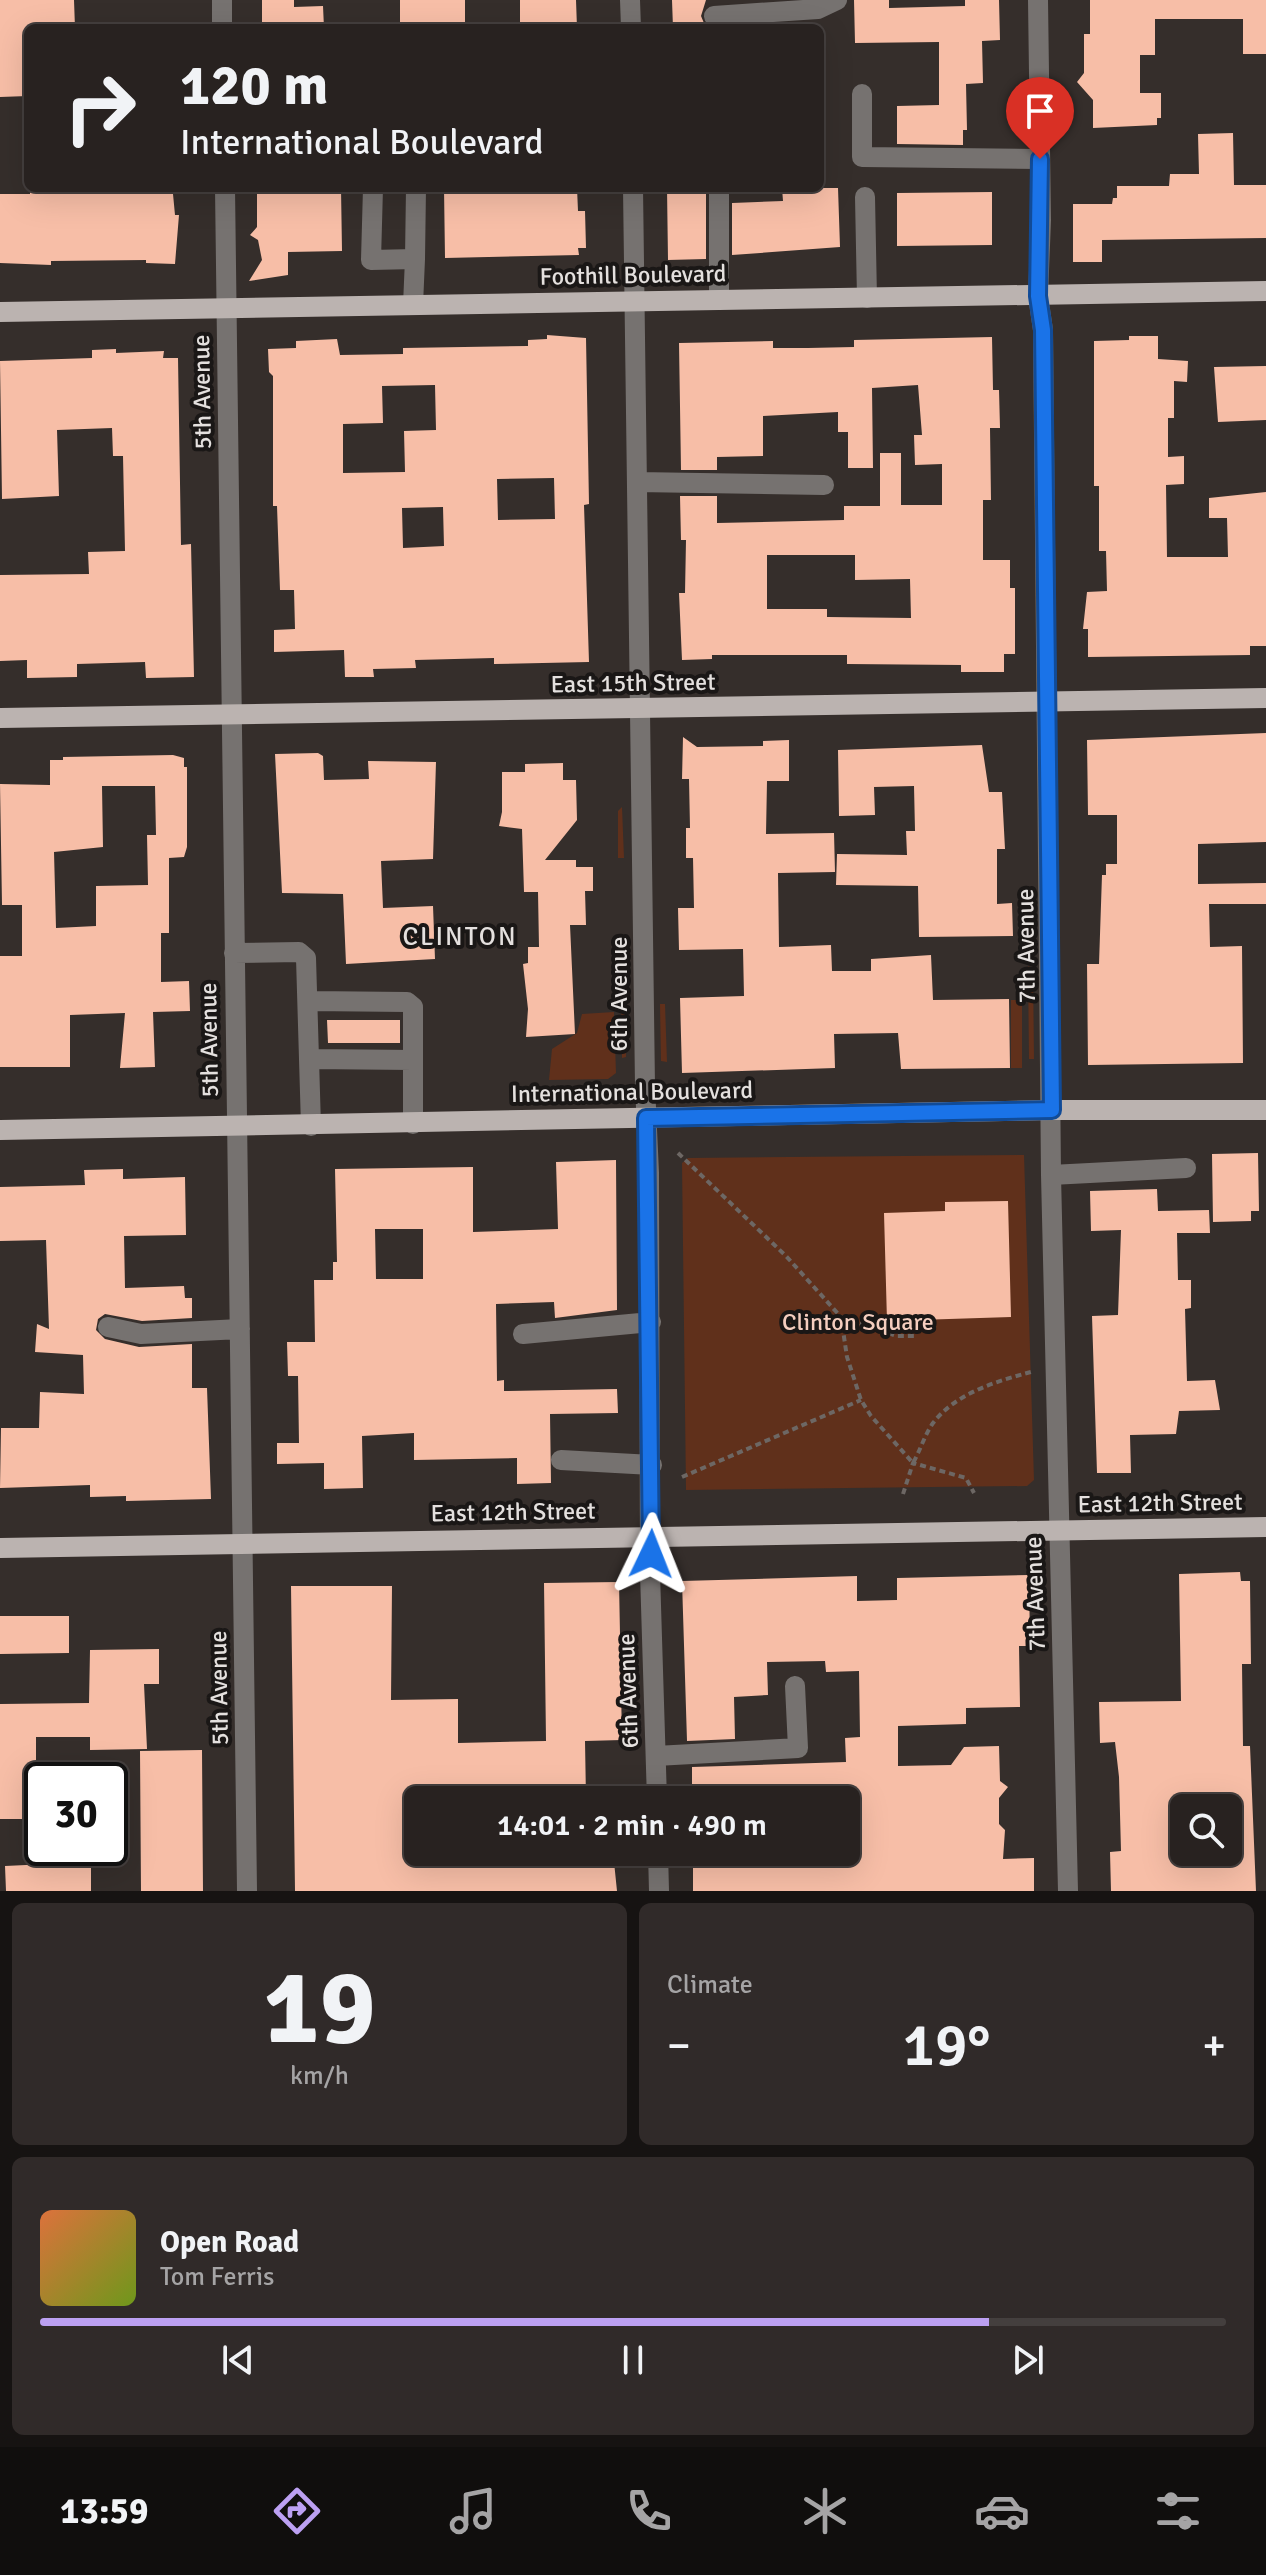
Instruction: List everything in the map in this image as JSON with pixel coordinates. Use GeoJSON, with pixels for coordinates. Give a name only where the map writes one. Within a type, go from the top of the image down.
{"type":"FeatureCollection","features":[{"type":"Feature","properties":{"kind":"main road","name":"Foothill Boulevard"},"geometry":{"type":"LineString","coordinates":[[0,312],[1266,291]]}},
{"type":"Feature","properties":{"kind":"main road","name":"East 15th Street"},"geometry":{"type":"LineString","coordinates":[[0,718],[1266,698]]}},
{"type":"Feature","properties":{"kind":"main road","name":"International Boulevard"},"geometry":{"type":"LineString","coordinates":[[0,1130],[237,1128],[1052,1110],[1266,1110]]}},
{"type":"Feature","properties":{"kind":"main road","name":"East 12th Street"},"geometry":{"type":"LineString","coordinates":[[0,1548],[1266,1527]]}},
{"type":"Feature","properties":{"kind":"street"},"geometry":{"type":"LineString","coordinates":[[222,0],[222,24]]}},
{"type":"Feature","properties":{"kind":"street"},"geometry":{"type":"LineString","coordinates":[[630,0],[631,24]]}},
{"type":"Feature","properties":{"kind":"street"},"geometry":{"type":"LineString","coordinates":[[714,16],[818,9],[837,0]]}},
{"type":"Feature","properties":{"kind":"street","name":"7th Avenue"},"geometry":{"type":"LineString","coordinates":[[1038,0],[1038,296],[1043,330],[1049,703],[1051,1175],[1068,1891]]}},
{"type":"Feature","properties":{"kind":"street"},"geometry":{"type":"LineString","coordinates":[[862,94],[862,157],[1040,159]]}},
{"type":"Feature","properties":{"kind":"street","name":"5th Avenue"},"geometry":{"type":"LineString","coordinates":[[225,192],[247,1891]]}},
{"type":"Feature","properties":{"kind":"street"},"geometry":{"type":"LineString","coordinates":[[373,192],[371,260],[415,259]]}},
{"type":"Feature","properties":{"kind":"street"},"geometry":{"type":"LineString","coordinates":[[413,305],[416,192]]}},
{"type":"Feature","properties":{"kind":"street","name":"6th Avenue"},"geometry":{"type":"LineString","coordinates":[[633,192],[657,1786]]}},
{"type":"Feature","properties":{"kind":"street"},"geometry":{"type":"LineString","coordinates":[[719,192],[719,300]]}},
{"type":"Feature","properties":{"kind":"street"},"geometry":{"type":"LineString","coordinates":[[865,197],[867,298]]}},
{"type":"Feature","properties":{"kind":"street"},"geometry":{"type":"LineString","coordinates":[[637,482],[824,485]]}},
{"type":"Feature","properties":{"kind":"street"},"geometry":{"type":"LineString","coordinates":[[234,953],[299,952],[306,958],[310,1001],[311,1126]]}},
{"type":"Feature","properties":{"kind":"street"},"geometry":{"type":"LineString","coordinates":[[310,1001],[407,1002],[413,1007],[413,1124]]}},
{"type":"Feature","properties":{"kind":"street"},"geometry":{"type":"LineString","coordinates":[[310,1059],[413,1060]]}},
{"type":"Feature","properties":{"kind":"street"},"geometry":{"type":"LineString","coordinates":[[1051,1175],[1186,1168]]}},
{"type":"Feature","properties":{"kind":"street"},"geometry":{"type":"LineString","coordinates":[[523,1334],[651,1322]]}},
{"type":"Feature","properties":{"kind":"street"},"geometry":{"type":"LineString","coordinates":[[108,1327],[141,1334],[240,1329]]}},
{"type":"Feature","properties":{"kind":"street"},"geometry":{"type":"LineString","coordinates":[[561,1460],[652,1465]]}},
{"type":"Feature","properties":{"kind":"street"},"geometry":{"type":"LineString","coordinates":[[656,1756],[798,1748],[795,1686]]}},
{"type":"Feature","properties":{"kind":"street"},"geometry":{"type":"LineString","coordinates":[[658,1866],[659,1891]]}},
{"type":"Feature","properties":{"kind":"path"},"geometry":{"type":"LineString","coordinates":[[678,1153],[786,1256],[841,1317],[897,1336],[914,1336],[913,1320]]}},
{"type":"Feature","properties":{"kind":"path"},"geometry":{"type":"LineString","coordinates":[[841,1317],[847,1357],[861,1400],[871,1416],[913,1463],[966,1478],[974,1493]]}},
{"type":"Feature","properties":{"kind":"path"},"geometry":{"type":"LineString","coordinates":[[903,1494],[913,1463],[932,1424],[991,1381],[1031,1372]]}},
{"type":"Feature","properties":{"kind":"path"},"geometry":{"type":"LineString","coordinates":[[682,1477],[861,1400]]}},
{"type":"Feature","properties":{"kind":"green space"},"geometry":{"type":"Polygon","coordinates":[[[622,807],[624,858],[618,858],[618,811],[622,807]]]}},
{"type":"Feature","properties":{"kind":"green space"},"geometry":{"type":"Polygon","coordinates":[[[620,946],[625,946],[626,1057],[622,1058],[620,946]]]}},
{"type":"Feature","properties":{"kind":"green space"},"geometry":{"type":"Polygon","coordinates":[[[1028,966],[1033,969],[1034,1059],[1029,1059],[1028,966]]]}},
{"type":"Feature","properties":{"kind":"green space"},"geometry":{"type":"Polygon","coordinates":[[[1011,1000],[1022,1000],[1022,1068],[1011,1068],[1011,1000]]]}},
{"type":"Feature","properties":{"kind":"green space"},"geometry":{"type":"Polygon","coordinates":[[[660,1004],[665,1004],[667,1062],[661,1061],[660,1004]]]}},
{"type":"Feature","properties":{"kind":"green space"},"geometry":{"type":"Polygon","coordinates":[[[614,1012],[616,1073],[608,1079],[549,1080],[552,1049],[577,1033],[582,1014],[614,1012]]]}},
{"type":"Feature","properties":{"kind":"green space","name":"Clinton Square"},"geometry":{"type":"Polygon","coordinates":[[[1024,1155],[1034,1480],[1027,1486],[686,1490],[682,1163],[688,1158],[1024,1155]]]}},
{"type":"Feature","properties":{"kind":"building"},"geometry":{"type":"Polygon","coordinates":[[[0,0],[74,0],[75,24],[24,24],[24,96],[0,97],[0,0]]]}},
{"type":"Feature","properties":{"kind":"building"},"geometry":{"type":"Polygon","coordinates":[[[262,0],[294,0],[294,7],[323,6],[324,24],[262,24],[262,0]]]}},
{"type":"Feature","properties":{"kind":"building"},"geometry":{"type":"Polygon","coordinates":[[[400,0],[465,0],[465,24],[400,24],[400,0]]]}},
{"type":"Feature","properties":{"kind":"building"},"geometry":{"type":"Polygon","coordinates":[[[520,0],[576,0],[577,24],[520,24],[520,0]]]}},
{"type":"Feature","properties":{"kind":"building"},"geometry":{"type":"Polygon","coordinates":[[[672,0],[706,0],[701,16],[704,24],[673,24],[672,0]]]}},
{"type":"Feature","properties":{"kind":"building"},"geometry":{"type":"Polygon","coordinates":[[[854,0],[889,0],[889,8],[965,6],[965,0],[999,0],[1000,40],[982,41],[983,83],[966,84],[967,130],[963,130],[963,145],[897,144],[897,106],[939,105],[939,42],[855,43],[854,0]]]}},
{"type":"Feature","properties":{"kind":"building"},"geometry":{"type":"Polygon","coordinates":[[[1090,0],[1266,0],[1266,54],[1243,54],[1243,19],[1155,19],[1155,55],[1140,55],[1140,93],[1161,93],[1161,118],[1157,118],[1157,125],[1093,128],[1093,100],[1077,82],[1084,73],[1084,34],[1090,34],[1090,0]]]}},
{"type":"Feature","properties":{"kind":"building"},"geometry":{"type":"Polygon","coordinates":[[[1233,133],[1234,185],[1266,185],[1266,238],[1102,240],[1102,262],[1073,262],[1073,204],[1112,204],[1113,198],[1117,198],[1117,186],[1169,186],[1170,174],[1199,174],[1198,134],[1233,133]]]}},
{"type":"Feature","properties":{"kind":"building"},"geometry":{"type":"Polygon","coordinates":[[[824,188],[838,188],[840,247],[732,255],[732,203],[783,201],[782,192],[824,192],[824,188]]]}},
{"type":"Feature","properties":{"kind":"building"},"geometry":{"type":"Polygon","coordinates":[[[171,192],[175,215],[179,215],[175,264],[146,263],[146,260],[51,261],[51,265],[0,263],[0,194],[171,192]]]}},
{"type":"Feature","properties":{"kind":"building"},"geometry":{"type":"Polygon","coordinates":[[[257,192],[341,192],[342,251],[288,252],[288,275],[249,281],[262,260],[258,240],[250,235],[257,227],[257,192]]]}},
{"type":"Feature","properties":{"kind":"building"},"geometry":{"type":"Polygon","coordinates":[[[444,192],[577,192],[578,211],[585,211],[586,248],[578,248],[579,255],[445,258],[444,192]]]}},
{"type":"Feature","properties":{"kind":"building"},"geometry":{"type":"Polygon","coordinates":[[[667,192],[706,192],[706,259],[668,260],[667,192]]]}},
{"type":"Feature","properties":{"kind":"building"},"geometry":{"type":"Polygon","coordinates":[[[992,192],[992,245],[897,246],[897,193],[992,192]]]}},
{"type":"Feature","properties":{"kind":"building"},"geometry":{"type":"Polygon","coordinates":[[[547,335],[586,338],[589,504],[584,505],[589,662],[494,664],[494,658],[415,660],[416,668],[373,669],[374,677],[345,677],[344,650],[274,652],[274,630],[295,629],[294,590],[280,590],[277,506],[273,506],[273,376],[269,372],[268,349],[296,348],[296,341],[337,339],[340,355],[403,354],[403,348],[528,346],[528,340],[547,339],[547,335]],[[435,385],[382,386],[383,423],[343,424],[343,473],[405,472],[404,431],[436,430],[435,385]],[[554,478],[497,479],[498,520],[555,519],[554,478]],[[443,507],[402,508],[403,548],[444,546],[443,507]]]}},
{"type":"Feature","properties":{"kind":"building"},"geometry":{"type":"Polygon","coordinates":[[[1129,336],[1158,336],[1158,359],[1188,361],[1187,382],[1174,381],[1174,418],[1168,418],[1168,457],[1184,456],[1184,484],[1166,485],[1167,557],[1228,557],[1227,518],[1209,518],[1209,498],[1266,492],[1266,646],[1250,646],[1250,655],[1088,657],[1088,629],[1083,629],[1087,592],[1107,591],[1106,551],[1099,551],[1099,486],[1094,486],[1094,341],[1129,340],[1129,336]]]}},
{"type":"Feature","properties":{"kind":"building"},"geometry":{"type":"Polygon","coordinates":[[[992,337],[993,390],[999,390],[1000,428],[990,428],[991,500],[983,500],[983,560],[1010,560],[1010,588],[1015,588],[1015,654],[1004,654],[1004,672],[961,672],[961,665],[847,664],[847,655],[712,655],[712,659],[682,660],[679,593],[685,593],[686,540],[681,540],[680,496],[717,496],[717,523],[844,520],[844,506],[880,506],[880,453],[901,453],[901,505],[942,505],[942,464],[915,465],[914,435],[922,435],[918,385],[872,388],[873,468],[848,468],[848,432],[838,432],[838,412],[763,416],[763,456],[717,457],[717,470],[681,470],[679,343],[773,341],[773,348],[808,348],[854,347],[854,340],[992,337]],[[767,555],[767,609],[827,609],[827,617],[911,618],[910,579],[855,580],[855,555],[767,555]]]}},
{"type":"Feature","properties":{"kind":"building"},"geometry":{"type":"Polygon","coordinates":[[[116,349],[116,353],[164,351],[163,358],[178,358],[181,545],[191,544],[194,677],[146,678],[145,662],[77,664],[77,677],[27,678],[27,660],[0,661],[0,575],[89,574],[88,552],[125,551],[123,456],[113,456],[112,428],[57,430],[59,496],[2,499],[0,361],[92,358],[92,350],[116,349]]]}},
{"type":"Feature","properties":{"kind":"building"},"geometry":{"type":"Polygon","coordinates":[[[1266,366],[1266,420],[1218,422],[1214,367],[1266,366]]]}},
{"type":"Feature","properties":{"kind":"building"},"geometry":{"type":"Polygon","coordinates":[[[1266,733],[1266,842],[1198,844],[1198,884],[1266,883],[1266,904],[1209,904],[1210,947],[1242,946],[1243,1063],[1088,1065],[1087,964],[1099,964],[1102,875],[1106,875],[1106,864],[1117,864],[1117,815],[1088,815],[1087,740],[1266,733]]]}},
{"type":"Feature","properties":{"kind":"building"},"geometry":{"type":"Polygon","coordinates":[[[683,737],[697,747],[763,746],[763,741],[789,740],[789,781],[767,781],[766,834],[834,833],[835,872],[778,873],[779,947],[831,945],[832,971],[871,971],[871,959],[931,955],[933,1000],[1009,999],[1010,1068],[901,1069],[898,1033],[834,1034],[835,1068],[682,1073],[680,998],[744,996],[743,949],[679,950],[678,908],[694,908],[693,858],[686,858],[686,828],[690,828],[689,779],[682,779],[683,737]]]}},
{"type":"Feature","properties":{"kind":"building"},"geometry":{"type":"Polygon","coordinates":[[[982,745],[989,792],[1002,792],[1005,849],[997,849],[997,904],[1012,903],[1013,936],[919,937],[918,886],[836,885],[837,854],[907,855],[906,831],[915,831],[914,786],[874,787],[875,815],[839,816],[838,750],[982,745]]]}},
{"type":"Feature","properties":{"kind":"building"},"geometry":{"type":"Polygon","coordinates":[[[318,753],[323,756],[324,780],[369,779],[368,761],[436,762],[433,859],[381,861],[383,908],[433,906],[435,959],[346,964],[343,894],[282,893],[275,754],[318,753]]]}},
{"type":"Feature","properties":{"kind":"building"},"geometry":{"type":"Polygon","coordinates":[[[173,755],[184,758],[184,767],[187,767],[187,847],[184,857],[169,858],[169,933],[161,933],[161,982],[189,981],[190,1011],[153,1012],[155,1067],[120,1068],[125,1013],[70,1015],[70,1067],[0,1067],[0,956],[22,956],[22,905],[2,905],[0,784],[50,785],[50,760],[63,760],[63,757],[173,755]],[[102,786],[103,847],[54,852],[56,928],[96,926],[96,886],[148,885],[147,835],[156,835],[155,786],[102,786]]]}},
{"type":"Feature","properties":{"kind":"building"},"geometry":{"type":"Polygon","coordinates":[[[563,763],[563,780],[576,780],[577,820],[545,860],[576,860],[576,867],[593,867],[593,891],[585,891],[586,925],[570,925],[575,1034],[526,1037],[528,1009],[523,964],[528,963],[528,947],[539,947],[538,892],[524,892],[522,829],[499,826],[502,772],[525,772],[525,764],[563,763]]]}},
{"type":"Feature","properties":{"kind":"building"},"geometry":{"type":"Polygon","coordinates":[[[327,1020],[400,1020],[400,1043],[328,1043],[327,1020]]]}},
{"type":"Feature","properties":{"kind":"building"},"geometry":{"type":"Polygon","coordinates":[[[1258,1153],[1259,1211],[1251,1211],[1251,1221],[1213,1222],[1212,1154],[1258,1153]]]}},
{"type":"Feature","properties":{"kind":"building"},"geometry":{"type":"Polygon","coordinates":[[[616,1160],[617,1310],[555,1318],[554,1302],[496,1304],[497,1381],[504,1380],[504,1391],[617,1389],[618,1413],[550,1414],[551,1483],[517,1484],[517,1458],[414,1460],[414,1433],[362,1436],[363,1488],[324,1489],[324,1463],[277,1464],[277,1443],[299,1443],[298,1376],[288,1376],[287,1342],[315,1342],[314,1280],[333,1280],[333,1262],[337,1262],[335,1169],[473,1167],[473,1232],[558,1229],[556,1162],[616,1160]],[[375,1229],[376,1279],[423,1279],[423,1229],[375,1229]]]}},
{"type":"Feature","properties":{"kind":"building"},"geometry":{"type":"Polygon","coordinates":[[[123,1169],[123,1179],[185,1177],[186,1235],[124,1236],[125,1288],[184,1286],[185,1298],[192,1298],[192,1318],[142,1321],[105,1314],[98,1319],[96,1330],[105,1339],[139,1347],[192,1344],[192,1388],[207,1388],[211,1499],[126,1501],[126,1496],[90,1497],[90,1485],[0,1488],[1,1428],[39,1428],[40,1392],[84,1394],[83,1355],[35,1352],[37,1324],[49,1329],[46,1240],[0,1241],[0,1187],[85,1185],[84,1170],[123,1169]]]}},
{"type":"Feature","properties":{"kind":"building"},"geometry":{"type":"Polygon","coordinates":[[[1157,1189],[1158,1211],[1209,1210],[1210,1233],[1177,1233],[1178,1280],[1191,1280],[1191,1308],[1185,1309],[1187,1381],[1215,1380],[1220,1410],[1179,1411],[1176,1434],[1130,1435],[1131,1473],[1097,1473],[1092,1316],[1118,1315],[1121,1230],[1091,1231],[1090,1191],[1157,1189]]]}},
{"type":"Feature","properties":{"kind":"building"},"geometry":{"type":"Polygon","coordinates":[[[1008,1201],[1011,1317],[887,1321],[884,1213],[945,1211],[945,1202],[1008,1201]]]}},
{"type":"Feature","properties":{"kind":"building"},"geometry":{"type":"Polygon","coordinates":[[[1240,1572],[1241,1581],[1250,1581],[1251,1664],[1242,1664],[1243,1746],[1250,1746],[1256,1891],[1111,1891],[1110,1852],[1121,1851],[1119,1777],[1115,1742],[1100,1743],[1099,1702],[1181,1701],[1179,1574],[1240,1572]]]}},
{"type":"Feature","properties":{"kind":"building"},"geometry":{"type":"Polygon","coordinates":[[[1029,1575],[1030,1646],[1019,1646],[1020,1707],[966,1708],[966,1724],[898,1726],[898,1766],[951,1765],[964,1747],[999,1746],[1000,1781],[1008,1787],[999,1798],[999,1824],[1005,1830],[1003,1859],[1034,1858],[1034,1891],[693,1891],[693,1866],[860,1866],[860,1786],[692,1786],[692,1767],[846,1762],[845,1738],[860,1737],[859,1671],[826,1672],[825,1661],[767,1662],[768,1695],[734,1697],[735,1739],[687,1741],[682,1581],[857,1576],[857,1601],[897,1600],[897,1578],[1029,1575]]]}},
{"type":"Feature","properties":{"kind":"building"},"geometry":{"type":"Polygon","coordinates":[[[619,1582],[622,1740],[585,1741],[586,1786],[404,1786],[404,1866],[614,1866],[617,1891],[295,1891],[291,1586],[392,1586],[391,1700],[458,1699],[458,1743],[546,1741],[544,1583],[619,1582]]]}},
{"type":"Feature","properties":{"kind":"building"},"geometry":{"type":"Polygon","coordinates":[[[0,1616],[69,1616],[69,1653],[0,1654],[0,1616]]]}},
{"type":"Feature","properties":{"kind":"building"},"geometry":{"type":"Polygon","coordinates":[[[159,1649],[159,1684],[144,1684],[147,1749],[90,1750],[90,1737],[36,1737],[36,1762],[24,1762],[24,1819],[0,1819],[0,1704],[89,1703],[90,1650],[159,1649]]]}},
{"type":"Feature","properties":{"kind":"building"},"geometry":{"type":"Polygon","coordinates":[[[202,1750],[203,1891],[141,1891],[140,1751],[202,1750]]]}},
{"type":"Feature","properties":{"kind":"building"},"geometry":{"type":"Polygon","coordinates":[[[5,1866],[91,1866],[91,1891],[6,1891],[5,1866]]]}},
{"type":"Feature","properties":{"kind":"district","name":"CLINTON"},"geometry":{"type":"Point","coordinates":[460,937]}},
{"type":"Feature","properties":{"kind":"route"},"geometry":{"type":"LineString","coordinates":[[651,1554],[653,1479],[646,1118],[1052,1110],[1043,330],[1038,296],[1040,159]]}}]}
